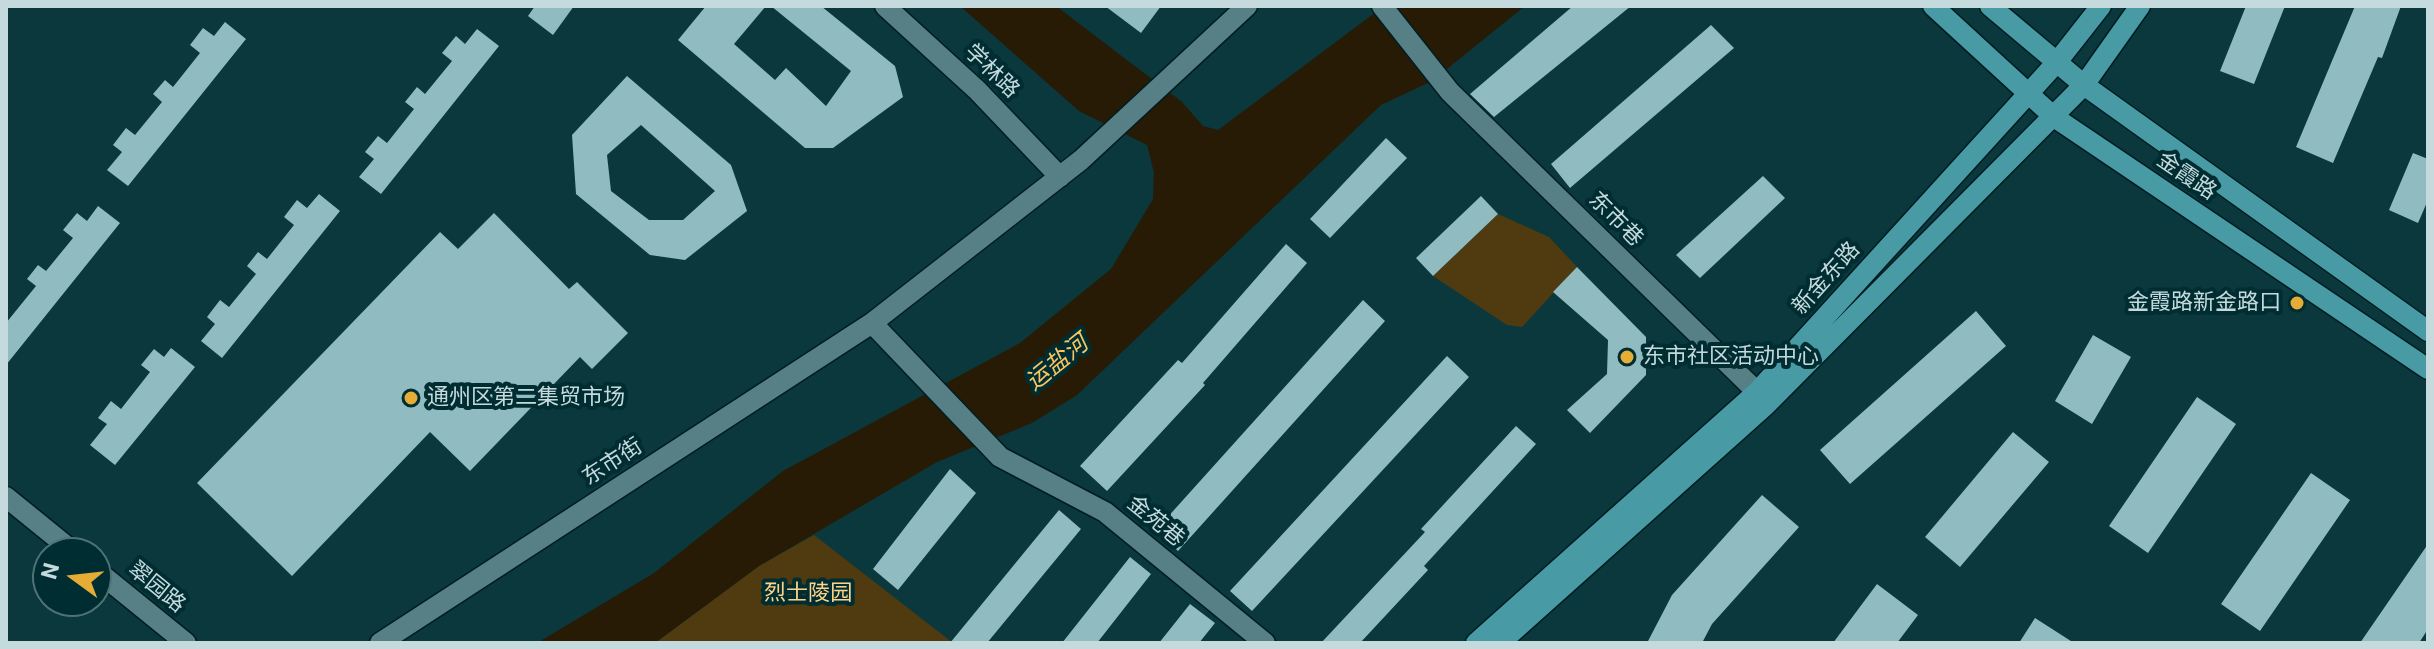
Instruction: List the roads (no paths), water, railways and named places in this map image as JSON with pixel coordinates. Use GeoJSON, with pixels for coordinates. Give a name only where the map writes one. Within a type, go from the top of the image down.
{"type":"FeatureCollection","features":[{"type":"Feature","properties":{"kind":"main road","name":"金霞路"},"geometry":{"type":"LineString","coordinates":[[1933,6],[2054,117],[2428,369]]}},
{"type":"Feature","properties":{"kind":"main road","name":"金霞路"},"geometry":{"type":"LineString","coordinates":[[1990,6],[2084,85],[2428,331]]}},
{"type":"Feature","properties":{"kind":"main road","name":"新金东路"},"geometry":{"type":"LineString","coordinates":[[1476,643],[1757,392],[2057,62],[2101,6]]}},
{"type":"Feature","properties":{"kind":"main road","name":"新金东路"},"geometry":{"type":"LineString","coordinates":[[1500,643],[1766,405],[2084,85],[2140,6]]}},
{"type":"Feature","properties":{"kind":"street","name":"学林路"},"geometry":{"type":"LineString","coordinates":[[885,6],[977,90],[1060,177]]}},
{"type":"Feature","properties":{"kind":"street","name":"东市街"},"geometry":{"type":"LineString","coordinates":[[380,643],[872,323],[1081,160],[1247,6]]}},
{"type":"Feature","properties":{"kind":"street","name":"东市巷"},"geometry":{"type":"LineString","coordinates":[[1382,6],[1442,80],[1757,392]]}},
{"type":"Feature","properties":{"kind":"street","name":"金苑巷"},"geometry":{"type":"LineString","coordinates":[[872,323],[1000,457],[1105,512],[1265,643]]}},
{"type":"Feature","properties":{"kind":"street"},"geometry":{"type":"LineString","coordinates":[[6,497],[55,537]]}},
{"type":"Feature","properties":{"kind":"street","name":"翠园路"},"geometry":{"type":"LineString","coordinates":[[112,583],[186,643]]}},
{"type":"Feature","properties":{"kind":"water","name":"运盐河"},"geometry":{"type":"Polygon","coordinates":[[[960,6],[1056,6],[1182,102],[1203,126],[1218,130],[1384,6],[1525,6],[1432,81],[1381,105],[1077,395],[1032,423],[937,462],[759,566],[655,643],[537,643],[654,573],[783,471],[1020,343],[1111,269],[1153,199],[1154,173],[1147,145],[1079,111],[960,6]]]}},
{"type":"Feature","properties":{"kind":"place","name":"金霞路新金路口"},"geometry":{"type":"Point","coordinates":[2297,303]}},
{"type":"Feature","properties":{"kind":"place","name":"东市社区活动中心"},"geometry":{"type":"Point","coordinates":[1627,357]}},
{"type":"Feature","properties":{"kind":"place","name":"通州区第二集贸市场"},"geometry":{"type":"Point","coordinates":[411,398]}},
{"type":"Feature","properties":{"kind":"park label","name":"烈士陵园"},"geometry":{"type":"Point","coordinates":[808,594]}}]}
